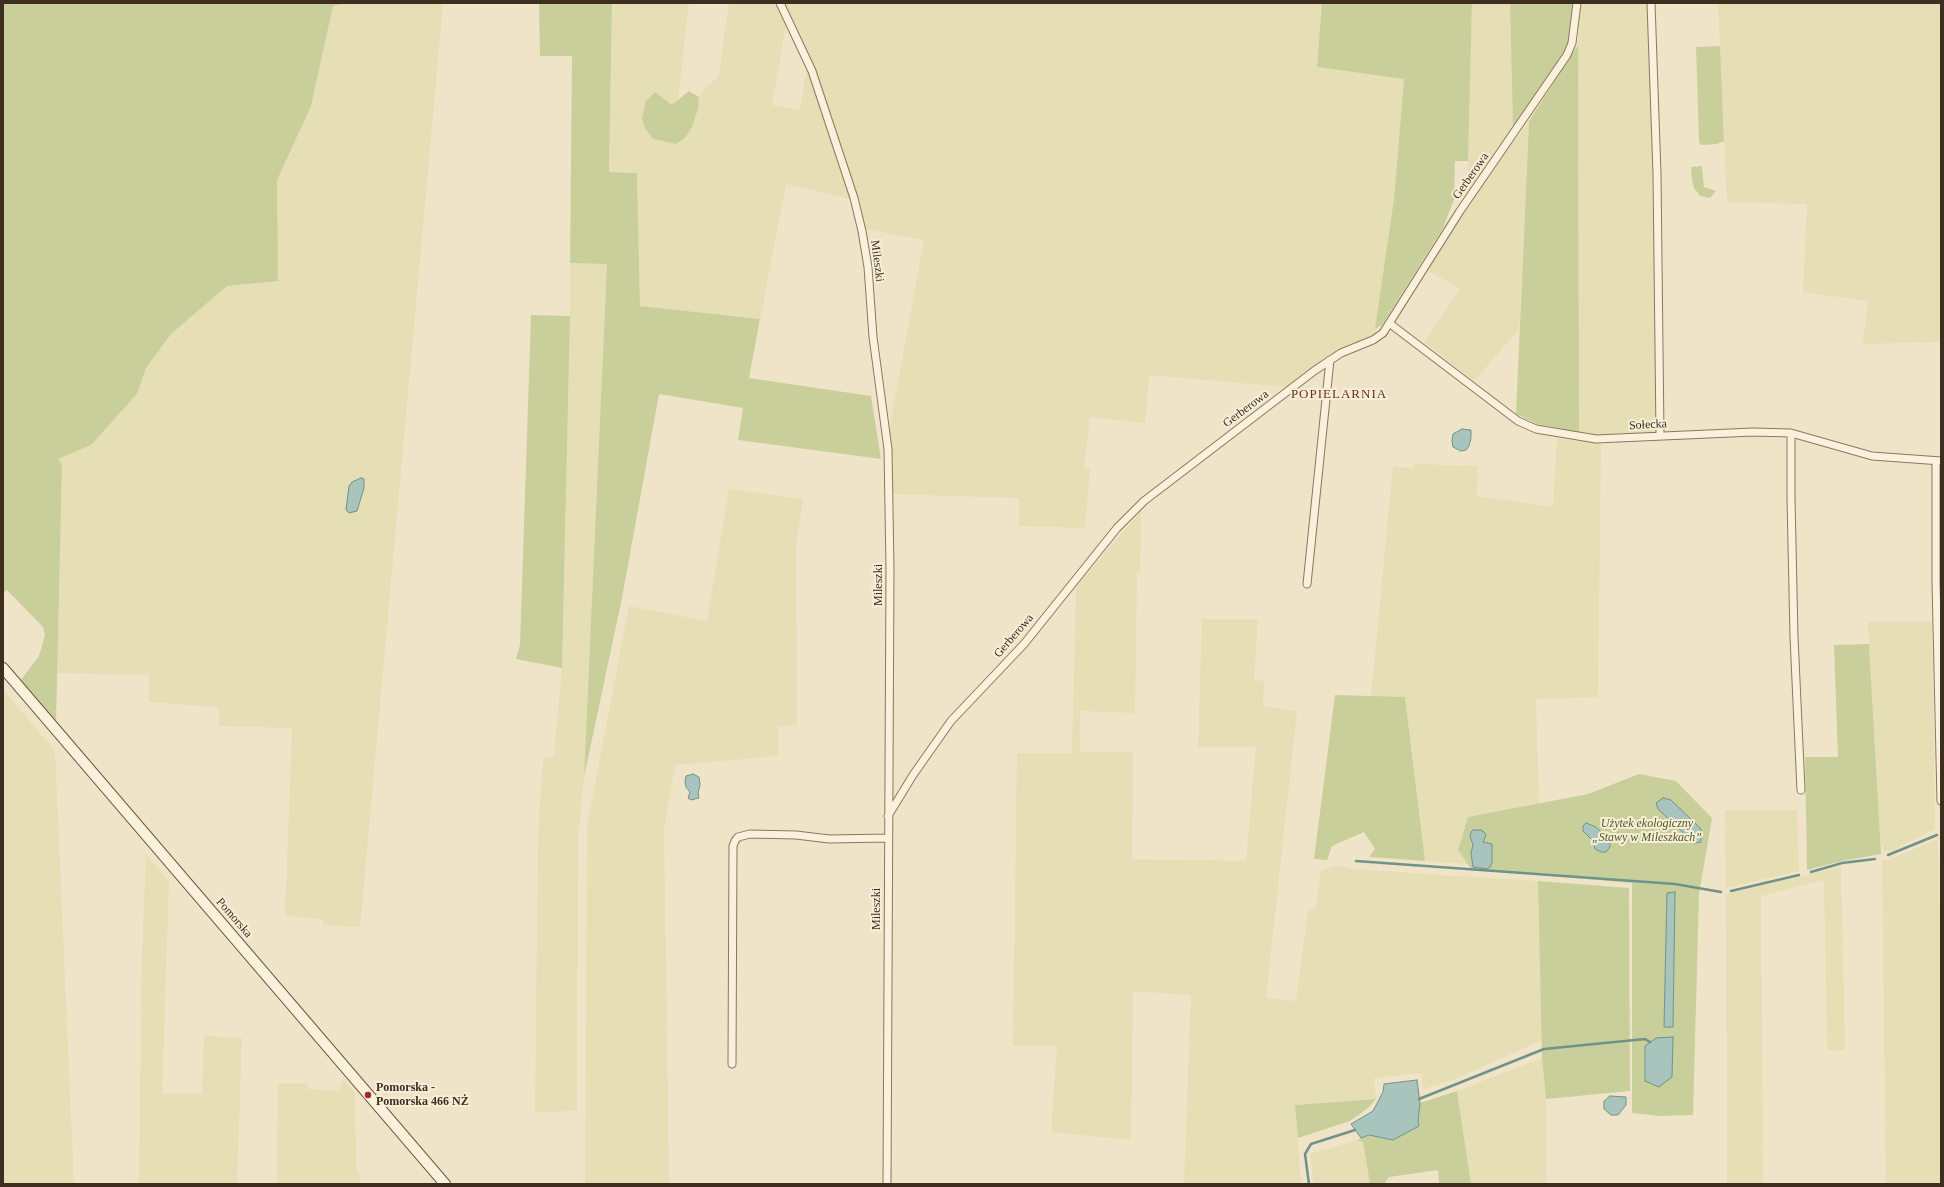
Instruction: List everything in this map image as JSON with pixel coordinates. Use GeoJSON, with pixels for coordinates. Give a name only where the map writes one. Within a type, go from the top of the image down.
{"type":"FeatureCollection","features":[{"type":"Feature","properties":{"kind":"street","name":"Mileszki"},"geometry":{"type":"LineString","coordinates":[[780,3],[812,71],[854,198],[862,230],[868,267],[873,337],[888,448],[890,569],[887,1184]]}},
{"type":"Feature","properties":{"kind":"street","name":"Gerberowa"},"geometry":{"type":"LineString","coordinates":[[888,816],[913,775],[951,721],[1024,644],[1117,528],[1144,501],[1330,360],[1341,353],[1373,340],[1383,333],[1460,211],[1567,55],[1572,43],[1577,3]]}},
{"type":"Feature","properties":{"kind":"street"},"geometry":{"type":"LineString","coordinates":[[1651,3],[1657,174],[1660,435]]}},
{"type":"Feature","properties":{"kind":"street","name":"Sołecka"},"geometry":{"type":"LineString","coordinates":[[1389,323],[1527,426],[1551,432],[1596,438],[1753,432],[1792,433],[1872,456],[1938,461]]}},
{"type":"Feature","properties":{"kind":"street"},"geometry":{"type":"LineString","coordinates":[[1307,584],[1330,360]]}},
{"type":"Feature","properties":{"kind":"street"},"geometry":{"type":"LineString","coordinates":[[1792,433],[1791,506],[1794,637],[1801,790]]}},
{"type":"Feature","properties":{"kind":"street"},"geometry":{"type":"LineString","coordinates":[[1938,461],[1936,582],[1941,801]]}},
{"type":"Feature","properties":{"kind":"street","name":"Pomorska"},"geometry":{"type":"LineString","coordinates":[[3,668],[445,1184]]}},
{"type":"Feature","properties":{"kind":"street"},"geometry":{"type":"LineString","coordinates":[[732,1064],[733,846],[735,841],[738,838],[750,834],[796,835],[829,839],[888,838]]}},
{"type":"Feature","properties":{"kind":"shaded area"},"geometry":{"type":"Polygon","coordinates":[[[348,3],[443,3],[360,927],[323,925],[323,919],[285,916],[292,728],[219,726],[219,710],[216,707],[149,702],[149,675],[57,673],[62,464],[58,459],[91,445],[137,394],[146,368],[171,334],[227,286],[278,281],[270,178],[311,106],[333,6],[348,3]]]}},
{"type":"Feature","properties":{"kind":"shaded area"},"geometry":{"type":"Polygon","coordinates":[[[612,3],[689,3],[678,100],[672,106],[664,100],[653,139],[676,144],[685,138],[692,127],[698,109],[699,97],[706,86],[712,83],[719,74],[729,3],[774,3],[786,24],[772,105],[800,110],[807,68],[851,199],[786,184],[760,319],[640,306],[637,173],[609,172],[612,3]]]}},
{"type":"Feature","properties":{"kind":"shaded area"},"geometry":{"type":"Polygon","coordinates":[[[783,3],[1322,3],[1317,67],[1404,79],[1394,199],[1375,333],[1331,356],[1286,387],[1149,375],[1145,423],[1090,417],[1084,468],[1090,469],[1085,528],[1019,526],[1019,498],[892,494],[889,431],[924,240],[865,229],[832,118],[811,58],[783,3]]]}},
{"type":"Feature","properties":{"kind":"shaded area"},"geometry":{"type":"Polygon","coordinates":[[[1472,3],[1510,3],[1513,127],[1467,195],[1472,3]]]}},
{"type":"Feature","properties":{"kind":"shaded area"},"geometry":{"type":"Polygon","coordinates":[[[1580,3],[1648,3],[1658,426],[1655,432],[1597,435],[1579,432],[1578,45],[1580,3]]]}},
{"type":"Feature","properties":{"kind":"shaded area"},"geometry":{"type":"Polygon","coordinates":[[[1718,3],[1941,3],[1941,342],[1863,344],[1868,301],[1803,292],[1807,204],[1727,202],[1718,3]]]}},
{"type":"Feature","properties":{"kind":"shaded area"},"geometry":{"type":"Polygon","coordinates":[[[1529,121],[1519,329],[1474,381],[1424,342],[1460,289],[1426,269],[1490,173],[1529,121]]]}},
{"type":"Feature","properties":{"kind":"shaded area"},"geometry":{"type":"Polygon","coordinates":[[[570,263],[607,264],[584,777],[578,837],[577,1111],[535,1112],[538,835],[543,758],[554,757],[562,668],[570,263]]]}},
{"type":"Feature","properties":{"kind":"shaded area"},"geometry":{"type":"Polygon","coordinates":[[[1557,439],[1601,443],[1598,697],[1536,699],[1539,804],[1468,817],[1458,850],[1467,864],[1425,861],[1405,697],[1371,697],[1393,466],[1414,468],[1415,464],[1478,466],[1477,496],[1553,507],[1557,439]]]}},
{"type":"Feature","properties":{"kind":"shaded area"},"geometry":{"type":"Polygon","coordinates":[[[729,489],[803,499],[796,546],[797,725],[778,727],[778,756],[675,765],[664,830],[669,1184],[585,1184],[587,827],[629,606],[707,621],[729,489]]]}},
{"type":"Feature","properties":{"kind":"shaded area"},"geometry":{"type":"Polygon","coordinates":[[[1141,511],[1140,573],[1137,573],[1135,713],[1080,711],[1080,752],[1133,752],[1132,859],[1246,861],[1256,747],[1198,747],[1202,619],[1258,619],[1254,680],[1264,681],[1263,706],[1297,711],[1266,998],[1296,1001],[1308,912],[1316,906],[1321,871],[1337,865],[1350,869],[1538,881],[1542,1040],[1455,1079],[1423,1089],[1421,1073],[1374,1078],[1376,1099],[1295,1105],[1301,1184],[1184,1184],[1191,995],[1133,991],[1131,1140],[1051,1132],[1057,1046],[1013,1046],[1017,753],[1072,753],[1076,587],[1141,511]]]}},
{"type":"Feature","properties":{"kind":"shaded area"},"geometry":{"type":"Polygon","coordinates":[[[1868,622],[1932,622],[1935,829],[1893,850],[1885,852],[1880,839],[1868,622]]]}},
{"type":"Feature","properties":{"kind":"shaded area"},"geometry":{"type":"Polygon","coordinates":[[[3,689],[55,751],[74,1184],[3,1184],[3,689]]]}},
{"type":"Feature","properties":{"kind":"shaded area"},"geometry":{"type":"Polygon","coordinates":[[[1725,810],[1797,810],[1799,871],[1726,888],[1725,810]]]}},
{"type":"Feature","properties":{"kind":"shaded area"},"geometry":{"type":"Polygon","coordinates":[[[1938,839],[1939,902],[1941,903],[1941,1184],[1886,1184],[1882,860],[1888,860],[1938,839]]]}},
{"type":"Feature","properties":{"kind":"shaded area"},"geometry":{"type":"Polygon","coordinates":[[[146,854],[169,882],[162,1094],[202,1094],[204,1036],[242,1038],[237,1184],[139,1184],[142,953],[146,854]]]}},
{"type":"Feature","properties":{"kind":"shaded area"},"geometry":{"type":"Polygon","coordinates":[[[1841,867],[1845,1050],[1827,1050],[1824,880],[1761,896],[1763,1184],[1727,1184],[1726,894],[1841,867]]]}},
{"type":"Feature","properties":{"kind":"shaded area"},"geometry":{"type":"Polygon","coordinates":[[[1542,1058],[1546,1099],[1546,1184],[1471,1184],[1457,1091],[1542,1058]]]}},
{"type":"Feature","properties":{"kind":"shaded area"},"geometry":{"type":"Polygon","coordinates":[[[343,1079],[355,1093],[356,1170],[360,1175],[360,1184],[277,1184],[278,1083],[308,1083],[307,1089],[339,1091],[343,1079]]]}},
{"type":"Feature","properties":{"kind":"shaded area"},"geometry":{"type":"Polygon","coordinates":[[[1357,1140],[1363,1142],[1370,1184],[1314,1184],[1310,1154],[1357,1140]]]}},
{"type":"Feature","properties":{"kind":"green space"},"geometry":{"type":"Polygon","coordinates":[[[3,3],[348,3],[333,6],[311,106],[277,180],[278,281],[227,286],[171,334],[146,368],[137,394],[91,445],[58,459],[62,464],[56,723],[20,681],[39,656],[45,635],[43,627],[7,590],[3,593],[3,3]]]}},
{"type":"Feature","properties":{"kind":"green space"},"geometry":{"type":"Polygon","coordinates":[[[539,3],[612,3],[609,172],[637,173],[640,306],[760,319],[749,378],[871,396],[881,459],[738,440],[743,408],[659,394],[622,598],[584,777],[607,264],[570,263],[572,56],[540,56],[539,3]]]}},
{"type":"Feature","properties":{"kind":"green space"},"geometry":{"type":"Polygon","coordinates":[[[1322,3],[1472,3],[1468,161],[1455,161],[1454,200],[1443,228],[1382,325],[1375,329],[1394,199],[1404,79],[1317,67],[1322,3]]]}},
{"type":"Feature","properties":{"kind":"green space"},"geometry":{"type":"Polygon","coordinates":[[[1510,3],[1574,3],[1569,41],[1564,53],[1513,127],[1510,3]]]}},
{"type":"Feature","properties":{"kind":"green space"},"geometry":{"type":"Polygon","coordinates":[[[1578,45],[1579,432],[1537,424],[1516,414],[1529,121],[1578,45]]]}},
{"type":"Feature","properties":{"kind":"green space"},"geometry":{"type":"Polygon","coordinates":[[[1720,46],[1724,141],[1717,144],[1701,145],[1699,142],[1696,47],[1720,46]]]}},
{"type":"Feature","properties":{"kind":"green space"},"geometry":{"type":"Polygon","coordinates":[[[689,91],[699,97],[698,109],[692,127],[685,138],[676,144],[653,139],[645,128],[642,118],[646,101],[655,92],[672,105],[689,91]]]}},
{"type":"Feature","properties":{"kind":"green space"},"geometry":{"type":"Polygon","coordinates":[[[1702,166],[1704,187],[1716,191],[1710,198],[1700,196],[1694,188],[1692,180],[1691,167],[1702,166]]]}},
{"type":"Feature","properties":{"kind":"green space"},"geometry":{"type":"Polygon","coordinates":[[[531,315],[570,316],[562,668],[516,659],[520,645],[531,315]]]}},
{"type":"Feature","properties":{"kind":"green space"},"geometry":{"type":"Polygon","coordinates":[[[1869,644],[1881,854],[1842,861],[1807,870],[1805,757],[1838,757],[1834,645],[1869,644]]]}},
{"type":"Feature","properties":{"kind":"green space"},"geometry":{"type":"Polygon","coordinates":[[[1335,695],[1405,697],[1425,861],[1369,857],[1375,849],[1364,832],[1332,846],[1327,860],[1314,859],[1335,695]]]}},
{"type":"Feature","properties":{"kind":"green space","name":"Użytek ekologiczny „Stawy w Mileszkach”"},"geometry":{"type":"Polygon","coordinates":[[[1639,774],[1676,781],[1712,818],[1699,894],[1693,1115],[1661,1116],[1632,1113],[1632,883],[1471,869],[1458,850],[1468,817],[1588,794],[1639,774]]]}},
{"type":"Feature","properties":{"kind":"green space"},"geometry":{"type":"Polygon","coordinates":[[[1538,881],[1629,888],[1630,1091],[1546,1099],[1542,1058],[1538,881]]]}},
{"type":"Feature","properties":{"kind":"green space"},"geometry":{"type":"Polygon","coordinates":[[[1457,1091],[1471,1184],[1439,1184],[1438,1170],[1389,1177],[1384,1184],[1370,1184],[1363,1142],[1357,1140],[1369,1135],[1393,1140],[1413,1130],[1418,1121],[1420,1103],[1457,1091]]]}},
{"type":"Feature","properties":{"kind":"green space"},"geometry":{"type":"Polygon","coordinates":[[[1376,1099],[1368,1108],[1350,1121],[1298,1138],[1295,1105],[1376,1099]]]}},
{"type":"Feature","properties":{"kind":"water"},"geometry":{"type":"Polygon","coordinates":[[[1462,429],[1471,430],[1471,438],[1469,446],[1466,450],[1461,451],[1453,447],[1452,441],[1453,434],[1462,429]]]}},
{"type":"Feature","properties":{"kind":"water"},"geometry":{"type":"Polygon","coordinates":[[[361,478],[364,479],[364,488],[357,511],[349,513],[346,510],[349,486],[352,482],[361,478]]]}},
{"type":"Feature","properties":{"kind":"water"},"geometry":{"type":"Polygon","coordinates":[[[693,774],[699,777],[699,798],[691,800],[688,798],[690,792],[686,787],[685,782],[686,776],[693,774]]]}},
{"type":"Feature","properties":{"kind":"water"},"geometry":{"type":"Polygon","coordinates":[[[1663,798],[1671,800],[1701,829],[1701,842],[1694,843],[1658,809],[1656,803],[1663,798]]]}},
{"type":"Feature","properties":{"kind":"water"},"geometry":{"type":"Polygon","coordinates":[[[1586,823],[1596,827],[1610,841],[1610,847],[1606,852],[1601,852],[1595,849],[1593,841],[1583,831],[1583,826],[1586,823]]]}},
{"type":"Feature","properties":{"kind":"water"},"geometry":{"type":"Polygon","coordinates":[[[1473,830],[1481,830],[1484,832],[1486,835],[1483,842],[1492,844],[1492,863],[1487,869],[1473,867],[1471,853],[1473,845],[1470,836],[1473,830]]]}},
{"type":"Feature","properties":{"kind":"water"},"geometry":{"type":"Polygon","coordinates":[[[1675,892],[1673,1027],[1664,1027],[1667,893],[1675,892]]]}},
{"type":"Feature","properties":{"kind":"water"},"geometry":{"type":"Polygon","coordinates":[[[1673,1037],[1672,1077],[1659,1087],[1645,1081],[1645,1046],[1656,1038],[1673,1037]]]}},
{"type":"Feature","properties":{"kind":"water"},"geometry":{"type":"Polygon","coordinates":[[[1417,1080],[1420,1103],[1418,1121],[1419,1126],[1393,1140],[1369,1135],[1361,1138],[1351,1124],[1373,1111],[1383,1092],[1384,1084],[1417,1080]]]}},
{"type":"Feature","properties":{"kind":"water"},"geometry":{"type":"Polygon","coordinates":[[[1610,1096],[1626,1097],[1626,1105],[1618,1115],[1611,1115],[1604,1109],[1604,1101],[1610,1096]]]}},
{"type":"Feature","properties":{"kind":"waterway"},"geometry":{"type":"LineString","coordinates":[[1888,855],[1937,835]]}},
{"type":"Feature","properties":{"kind":"waterway"},"geometry":{"type":"LineString","coordinates":[[1811,872],[1842,863],[1875,859]]}},
{"type":"Feature","properties":{"kind":"waterway"},"geometry":{"type":"LineString","coordinates":[[1356,861],[1675,884],[1721,892]]}},
{"type":"Feature","properties":{"kind":"waterway"},"geometry":{"type":"LineString","coordinates":[[1731,891],[1799,875]]}},
{"type":"Feature","properties":{"kind":"waterway"},"geometry":{"type":"LineString","coordinates":[[1419,1099],[1544,1049],[1645,1039],[1650,1042]]}},
{"type":"Feature","properties":{"kind":"waterway"},"geometry":{"type":"LineString","coordinates":[[1309,1184],[1305,1154],[1311,1144],[1355,1130]]}},
{"type":"Feature","properties":{"kind":"place","name":"Pomorska - Pomorska 466 NŻ"},"geometry":{"type":"Point","coordinates":[368,1095]}},
{"type":"Feature","properties":{"kind":"district","name":"POPIELARNIA"},"geometry":{"type":"Point","coordinates":[1339,395]}}]}
